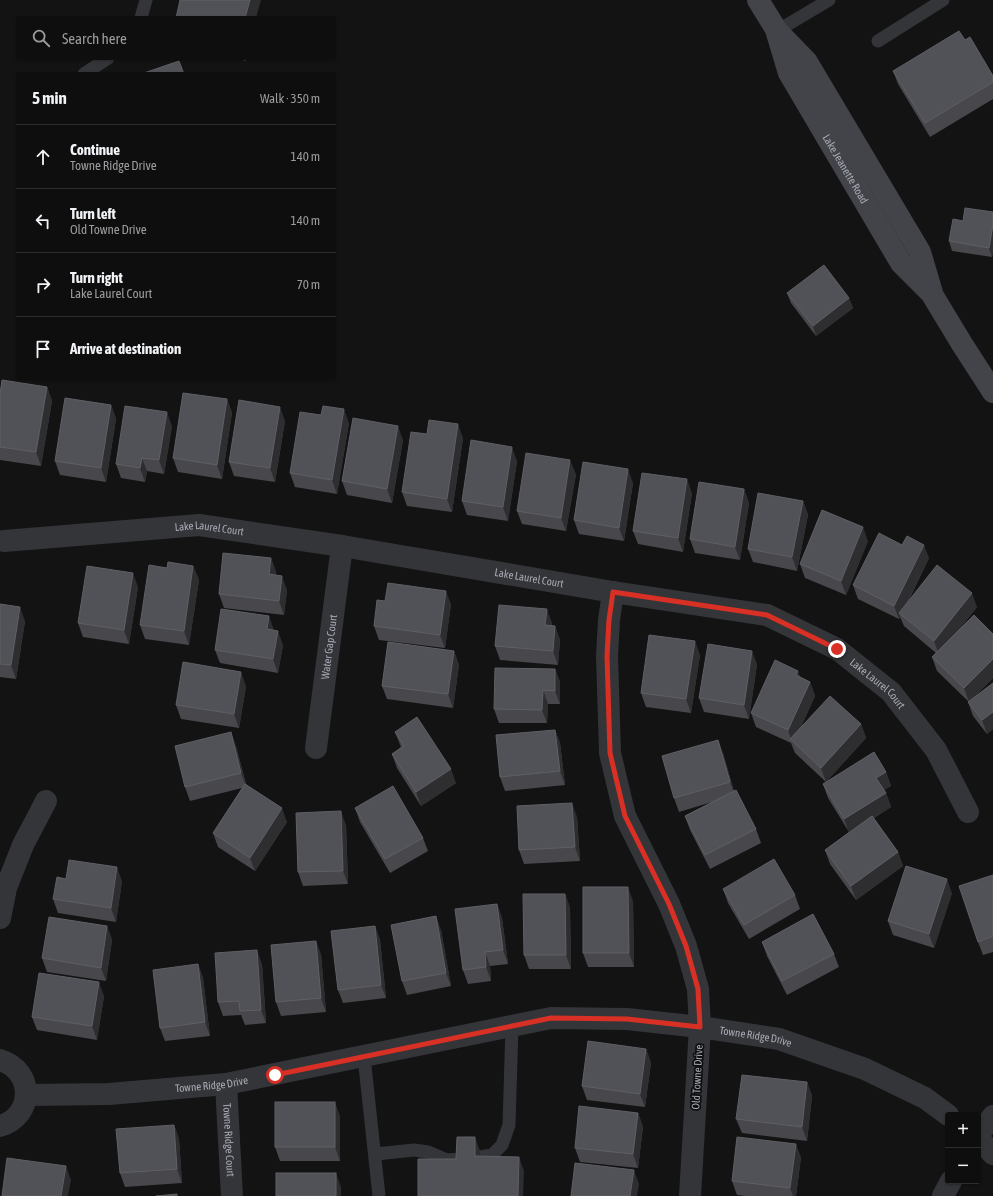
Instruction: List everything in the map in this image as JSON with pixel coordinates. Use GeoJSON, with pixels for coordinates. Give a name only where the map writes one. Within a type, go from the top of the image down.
{"type":"FeatureCollection","features":[{"type":"Feature","properties":{"kind":"street","name":"Lake Jeanette Road"},"geometry":{"type":"LineString","coordinates":[[758,0],[777,31],[807,62],[920,252],[934,296],[962,344],[993,392]]}},
{"type":"Feature","properties":{"kind":"street","name":"Lake Laurel Court"},"geometry":{"type":"LineString","coordinates":[[4,541],[199,525],[342,546],[613,592],[767,615],[837,649],[891,692],[936,750],[968,812]]}},
{"type":"Feature","properties":{"kind":"street","name":"Water Gap Court"},"geometry":{"type":"LineString","coordinates":[[316,748],[342,546]]}},
{"type":"Feature","properties":{"kind":"street","name":"Old Towne Drive"},"geometry":{"type":"LineString","coordinates":[[613,592],[609,620],[607,656],[610,753],[625,816],[669,904],[686,946],[698,989],[700,1027],[690,1196]]}},
{"type":"Feature","properties":{"kind":"street"},"geometry":{"type":"LineString","coordinates":[[0,918],[6,888],[20,852],[46,801]]}},
{"type":"Feature","properties":{"kind":"street","name":"Towne Ridge Drive"},"geometry":{"type":"LineString","coordinates":[[26,1095],[109,1094],[226,1084],[551,1018],[627,1019],[700,1027],[779,1039],[865,1070],[925,1098],[945,1113]]}},
{"type":"Feature","properties":{"kind":"street"},"geometry":{"type":"LineString","coordinates":[[0,1060],[13,1065],[19,1071],[23,1079],[26,1095],[20,1113],[14,1119],[0,1126]]}},
{"type":"Feature","properties":{"kind":"street","name":"Towne Ridge Court"},"geometry":{"type":"LineString","coordinates":[[226,1084],[232,1196]]}},
{"type":"Feature","properties":{"kind":"street"},"geometry":{"type":"LineString","coordinates":[[981,1131],[993,1116]]}},
{"type":"Feature","properties":{"kind":"street"},"geometry":{"type":"LineString","coordinates":[[981,1141],[993,1154]]}},
{"type":"Feature","properties":{"kind":"street"},"geometry":{"type":"LineString","coordinates":[[943,1196],[949,1184]]}},
{"type":"Feature","properties":{"kind":"lane"},"geometry":{"type":"LineString","coordinates":[[142,16],[146,0]]}},
{"type":"Feature","properties":{"kind":"lane"},"geometry":{"type":"LineString","coordinates":[[777,31],[829,0]]}},
{"type":"Feature","properties":{"kind":"lane"},"geometry":{"type":"LineString","coordinates":[[878,41],[944,0]]}},
{"type":"Feature","properties":{"kind":"lane"},"geometry":{"type":"LineString","coordinates":[[88,72],[106,60]]}},
{"type":"Feature","properties":{"kind":"lane"},"geometry":{"type":"LineString","coordinates":[[480,1156],[492,1155],[502,1145],[509,1125],[512,1026]]}},
{"type":"Feature","properties":{"kind":"lane"},"geometry":{"type":"LineString","coordinates":[[364,1057],[376,1154],[379,1196]]}},
{"type":"Feature","properties":{"kind":"lane"},"geometry":{"type":"LineString","coordinates":[[376,1154],[414,1150],[428,1152],[447,1160],[462,1159]]}},
{"type":"Feature","properties":{"kind":"building"},"geometry":{"type":"Polygon","coordinates":[[[180,0],[250,0],[246,16],[176,16],[180,0]]]}},
{"type":"Feature","properties":{"kind":"building"},"geometry":{"type":"Polygon","coordinates":[[[959,31],[965,40],[970,37],[993,76],[993,82],[925,123],[893,71],[959,31]]]}},
{"type":"Feature","properties":{"kind":"building"},"geometry":{"type":"Polygon","coordinates":[[[179,61],[183,72],[147,72],[179,61]]]}},
{"type":"Feature","properties":{"kind":"building"},"geometry":{"type":"Polygon","coordinates":[[[965,208],[993,212],[993,225],[989,248],[949,241],[953,219],[963,221],[965,208]]]}},
{"type":"Feature","properties":{"kind":"building"},"geometry":{"type":"Polygon","coordinates":[[[824,265],[849,298],[813,326],[787,293],[824,265]]]}},
{"type":"Feature","properties":{"kind":"building"},"geometry":{"type":"Polygon","coordinates":[[[2,380],[47,387],[36,452],[0,447],[0,394],[2,380]]]}},
{"type":"Feature","properties":{"kind":"building"},"geometry":{"type":"Polygon","coordinates":[[[183,393],[227,399],[217,465],[173,458],[183,393]]]}},
{"type":"Feature","properties":{"kind":"building"},"geometry":{"type":"Polygon","coordinates":[[[65,398],[111,405],[101,468],[55,461],[65,398]]]}},
{"type":"Feature","properties":{"kind":"building"},"geometry":{"type":"Polygon","coordinates":[[[239,400],[280,407],[270,468],[229,462],[239,400]]]}},
{"type":"Feature","properties":{"kind":"building"},"geometry":{"type":"Polygon","coordinates":[[[125,406],[167,412],[159,460],[142,458],[140,468],[116,464],[125,406]]]}},
{"type":"Feature","properties":{"kind":"building"},"geometry":{"type":"Polygon","coordinates":[[[323,406],[344,409],[332,480],[290,473],[300,412],[321,415],[323,406]]]}},
{"type":"Feature","properties":{"kind":"building"},"geometry":{"type":"Polygon","coordinates":[[[353,418],[398,426],[387,489],[342,481],[353,418]]]}},
{"type":"Feature","properties":{"kind":"building"},"geometry":{"type":"Polygon","coordinates":[[[429,420],[458,424],[447,499],[402,492],[411,432],[427,434],[429,420]]]}},
{"type":"Feature","properties":{"kind":"building"},"geometry":{"type":"Polygon","coordinates":[[[471,440],[512,447],[503,507],[462,501],[471,440]]]}},
{"type":"Feature","properties":{"kind":"building"},"geometry":{"type":"Polygon","coordinates":[[[526,453],[570,460],[561,518],[517,511],[526,453]]]}},
{"type":"Feature","properties":{"kind":"building"},"geometry":{"type":"Polygon","coordinates":[[[583,462],[628,469],[619,528],[574,520],[583,462]]]}},
{"type":"Feature","properties":{"kind":"building"},"geometry":{"type":"Polygon","coordinates":[[[642,473],[687,479],[678,538],[633,531],[642,473]]]}},
{"type":"Feature","properties":{"kind":"building"},"geometry":{"type":"Polygon","coordinates":[[[699,482],[744,489],[735,547],[690,539],[699,482]]]}},
{"type":"Feature","properties":{"kind":"building"},"geometry":{"type":"Polygon","coordinates":[[[758,493],[803,501],[792,557],[748,549],[758,493]]]}},
{"type":"Feature","properties":{"kind":"building"},"geometry":{"type":"Polygon","coordinates":[[[822,510],[863,527],[841,581],[800,564],[822,510]]]}},
{"type":"Feature","properties":{"kind":"building"},"geometry":{"type":"Polygon","coordinates":[[[879,533],[902,545],[907,536],[924,545],[894,606],[853,585],[879,533]]]}},
{"type":"Feature","properties":{"kind":"building"},"geometry":{"type":"Polygon","coordinates":[[[223,553],[271,558],[269,574],[282,576],[279,601],[219,594],[223,553]]]}},
{"type":"Feature","properties":{"kind":"building"},"geometry":{"type":"Polygon","coordinates":[[[168,562],[193,566],[184,631],[140,625],[149,565],[167,568],[168,562]]]}},
{"type":"Feature","properties":{"kind":"building"},"geometry":{"type":"Polygon","coordinates":[[[937,565],[972,593],[934,641],[899,613],[937,565]]]}},
{"type":"Feature","properties":{"kind":"building"},"geometry":{"type":"Polygon","coordinates":[[[87,566],[133,573],[124,630],[78,623],[87,566]]]}},
{"type":"Feature","properties":{"kind":"building"},"geometry":{"type":"Polygon","coordinates":[[[388,583],[446,591],[440,635],[374,626],[377,600],[385,601],[388,583]]]}},
{"type":"Feature","properties":{"kind":"building"},"geometry":{"type":"Polygon","coordinates":[[[0,604],[20,607],[11,665],[0,664],[0,604]]]}},
{"type":"Feature","properties":{"kind":"building"},"geometry":{"type":"Polygon","coordinates":[[[499,605],[547,609],[545,625],[555,626],[553,651],[495,646],[499,605]]]}},
{"type":"Feature","properties":{"kind":"building"},"geometry":{"type":"Polygon","coordinates":[[[221,609],[269,616],[267,629],[278,631],[273,659],[215,650],[221,609]]]}},
{"type":"Feature","properties":{"kind":"building"},"geometry":{"type":"Polygon","coordinates":[[[974,615],[993,634],[993,659],[964,688],[932,657],[974,615]]]}},
{"type":"Feature","properties":{"kind":"building"},"geometry":{"type":"Polygon","coordinates":[[[649,635],[695,641],[686,699],[641,693],[649,635]]]}},
{"type":"Feature","properties":{"kind":"building"},"geometry":{"type":"Polygon","coordinates":[[[388,642],[454,651],[448,694],[382,686],[388,642]]]}},
{"type":"Feature","properties":{"kind":"building"},"geometry":{"type":"Polygon","coordinates":[[[708,644],[752,651],[744,705],[699,698],[708,644]]]}},
{"type":"Feature","properties":{"kind":"building"},"geometry":{"type":"Polygon","coordinates":[[[775,660],[798,671],[796,675],[810,682],[788,730],[751,713],[775,660]]]}},
{"type":"Feature","properties":{"kind":"building"},"geometry":{"type":"Polygon","coordinates":[[[183,662],[241,672],[234,714],[176,705],[183,662]]]}},
{"type":"Feature","properties":{"kind":"building"},"geometry":{"type":"Polygon","coordinates":[[[495,668],[555,669],[555,691],[543,690],[542,710],[494,709],[495,668]]]}},
{"type":"Feature","properties":{"kind":"building"},"geometry":{"type":"Polygon","coordinates":[[[993,683],[993,712],[982,720],[968,702],[993,683]]]}},
{"type":"Feature","properties":{"kind":"building"},"geometry":{"type":"Polygon","coordinates":[[[830,696],[861,724],[821,768],[790,739],[830,696]]]}},
{"type":"Feature","properties":{"kind":"building"},"geometry":{"type":"Polygon","coordinates":[[[417,717],[451,769],[416,792],[392,754],[404,746],[395,732],[417,717]]]}},
{"type":"Feature","properties":{"kind":"building"},"geometry":{"type":"Polygon","coordinates":[[[555,730],[560,771],[500,777],[496,735],[555,730]]]}},
{"type":"Feature","properties":{"kind":"building"},"geometry":{"type":"Polygon","coordinates":[[[231,732],[241,773],[185,787],[175,746],[231,732]]]}},
{"type":"Feature","properties":{"kind":"building"},"geometry":{"type":"Polygon","coordinates":[[[718,740],[730,782],[674,798],[662,756],[718,740]]]}},
{"type":"Feature","properties":{"kind":"building"},"geometry":{"type":"Polygon","coordinates":[[[874,752],[886,772],[876,778],[886,793],[844,819],[823,784],[874,752]]]}},
{"type":"Feature","properties":{"kind":"building"},"geometry":{"type":"Polygon","coordinates":[[[245,784],[282,808],[250,858],[213,833],[245,784]]]}},
{"type":"Feature","properties":{"kind":"building"},"geometry":{"type":"Polygon","coordinates":[[[393,786],[423,838],[385,859],[355,808],[393,786]]]}},
{"type":"Feature","properties":{"kind":"building"},"geometry":{"type":"Polygon","coordinates":[[[736,790],[756,829],[705,855],[685,816],[736,790]]]}},
{"type":"Feature","properties":{"kind":"building"},"geometry":{"type":"Polygon","coordinates":[[[572,803],[575,847],[519,850],[517,806],[572,803]]]}},
{"type":"Feature","properties":{"kind":"building"},"geometry":{"type":"Polygon","coordinates":[[[341,811],[343,871],[298,872],[296,813],[341,811]]]}},
{"type":"Feature","properties":{"kind":"building"},"geometry":{"type":"Polygon","coordinates":[[[872,816],[898,852],[851,886],[825,850],[872,816]]]}},
{"type":"Feature","properties":{"kind":"building"},"geometry":{"type":"Polygon","coordinates":[[[774,859],[795,895],[744,925],[723,889],[774,859]]]}},
{"type":"Feature","properties":{"kind":"building"},"geometry":{"type":"Polygon","coordinates":[[[69,860],[117,867],[111,908],[53,899],[57,877],[66,879],[69,860]]]}},
{"type":"Feature","properties":{"kind":"building"},"geometry":{"type":"Polygon","coordinates":[[[906,866],[947,879],[929,934],[888,921],[906,866]]]}},
{"type":"Feature","properties":{"kind":"building"},"geometry":{"type":"Polygon","coordinates":[[[993,875],[993,936],[978,942],[959,886],[993,875]]]}},
{"type":"Feature","properties":{"kind":"building"},"geometry":{"type":"Polygon","coordinates":[[[583,887],[628,887],[629,953],[583,953],[583,887]]]}},
{"type":"Feature","properties":{"kind":"building"},"geometry":{"type":"Polygon","coordinates":[[[523,894],[565,894],[566,955],[524,955],[523,894]]]}},
{"type":"Feature","properties":{"kind":"building"},"geometry":{"type":"Polygon","coordinates":[[[497,904],[503,950],[485,952],[486,967],[463,970],[455,909],[497,904]]]}},
{"type":"Feature","properties":{"kind":"building"},"geometry":{"type":"Polygon","coordinates":[[[813,914],[834,954],[782,981],[762,942],[813,914]]]}},
{"type":"Feature","properties":{"kind":"building"},"geometry":{"type":"Polygon","coordinates":[[[436,916],[446,973],[402,981],[391,925],[436,916]]]}},
{"type":"Feature","properties":{"kind":"building"},"geometry":{"type":"Polygon","coordinates":[[[49,917],[107,926],[101,968],[42,958],[49,917]]]}},
{"type":"Feature","properties":{"kind":"building"},"geometry":{"type":"Polygon","coordinates":[[[375,926],[381,985],[338,990],[331,931],[375,926]]]}},
{"type":"Feature","properties":{"kind":"building"},"geometry":{"type":"Polygon","coordinates":[[[316,941],[321,998],[276,1002],[271,945],[316,941]]]}},
{"type":"Feature","properties":{"kind":"building"},"geometry":{"type":"Polygon","coordinates":[[[257,950],[261,1010],[240,1011],[239,1001],[218,1002],[215,953],[257,950]]]}},
{"type":"Feature","properties":{"kind":"building"},"geometry":{"type":"Polygon","coordinates":[[[198,964],[205,1022],[160,1028],[153,970],[198,964]]]}},
{"type":"Feature","properties":{"kind":"building"},"geometry":{"type":"Polygon","coordinates":[[[39,973],[99,982],[92,1026],[32,1017],[39,973]]]}},
{"type":"Feature","properties":{"kind":"building"},"geometry":{"type":"Polygon","coordinates":[[[588,1041],[646,1049],[640,1094],[582,1086],[588,1041]]]}},
{"type":"Feature","properties":{"kind":"building"},"geometry":{"type":"Polygon","coordinates":[[[742,1075],[807,1082],[802,1127],[736,1119],[742,1075]]]}},
{"type":"Feature","properties":{"kind":"building"},"geometry":{"type":"Polygon","coordinates":[[[275,1102],[335,1102],[335,1147],[275,1147],[275,1102]]]}},
{"type":"Feature","properties":{"kind":"building"},"geometry":{"type":"Polygon","coordinates":[[[579,1106],[638,1113],[633,1154],[575,1148],[579,1106]]]}},
{"type":"Feature","properties":{"kind":"building"},"geometry":{"type":"Polygon","coordinates":[[[174,1125],[177,1169],[120,1173],[116,1129],[174,1125]]]}},
{"type":"Feature","properties":{"kind":"building"},"geometry":{"type":"Polygon","coordinates":[[[457,1137],[475,1137],[475,1156],[519,1157],[518,1196],[418,1196],[418,1159],[456,1159],[457,1137]]]}},
{"type":"Feature","properties":{"kind":"building"},"geometry":{"type":"Polygon","coordinates":[[[737,1137],[796,1144],[790,1188],[732,1181],[737,1137]]]}},
{"type":"Feature","properties":{"kind":"building"},"geometry":{"type":"Polygon","coordinates":[[[7,1158],[66,1166],[61,1196],[2,1196],[7,1158]]]}},
{"type":"Feature","properties":{"kind":"building"},"geometry":{"type":"Polygon","coordinates":[[[575,1163],[634,1170],[630,1196],[571,1196],[575,1163]]]}},
{"type":"Feature","properties":{"kind":"building"},"geometry":{"type":"Polygon","coordinates":[[[276,1173],[336,1173],[336,1196],[276,1196],[276,1173]]]}},
{"type":"Feature","properties":{"kind":"building"},"geometry":{"type":"Polygon","coordinates":[[[177,1194],[177,1196],[156,1196],[177,1194]]]}},
{"type":"Feature","properties":{"kind":"route"},"geometry":{"type":"LineString","coordinates":[[275,1075],[551,1018],[627,1019],[700,1027],[698,989],[686,946],[669,904],[625,816],[610,753],[607,656],[609,620],[613,592],[767,615],[837,649]]}}]}
